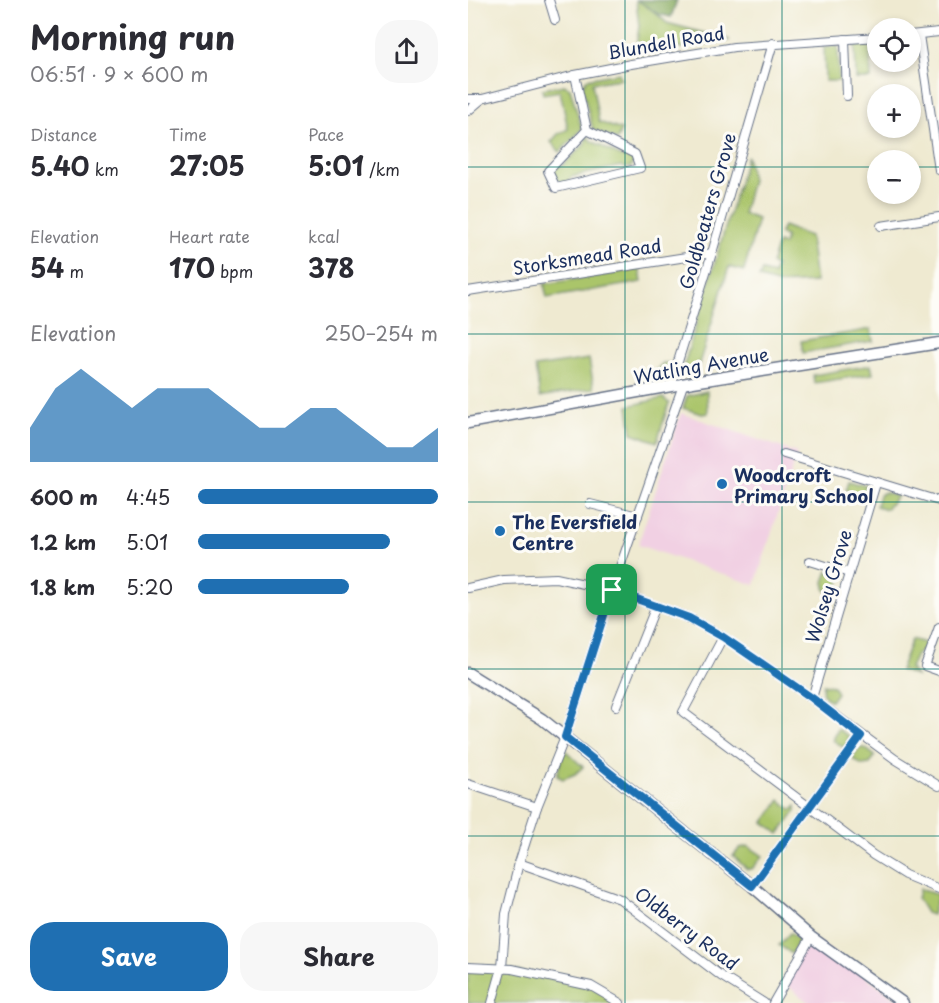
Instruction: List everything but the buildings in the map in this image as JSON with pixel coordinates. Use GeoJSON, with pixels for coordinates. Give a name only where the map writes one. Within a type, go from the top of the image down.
{"type":"FeatureCollection","features":[{"type":"Feature","properties":{"kind":"street"},"geometry":{"type":"LineString","coordinates":[[549,0],[555,20]]}},
{"type":"Feature","properties":{"kind":"street"},"geometry":{"type":"LineString","coordinates":[[921,34],[939,32]]}},
{"type":"Feature","properties":{"kind":"street","name":"Blundell Road"},"geometry":{"type":"LineString","coordinates":[[468,111],[482,99],[575,75],[734,47],[867,38]]}},
{"type":"Feature","properties":{"kind":"street"},"geometry":{"type":"LineString","coordinates":[[845,39],[847,96]]}},
{"type":"Feature","properties":{"kind":"street","name":"Goldbeaters Grove"},"geometry":{"type":"LineString","coordinates":[[670,387],[773,43]]}},
{"type":"Feature","properties":{"kind":"street"},"geometry":{"type":"LineString","coordinates":[[921,72],[939,170]]}},
{"type":"Feature","properties":{"kind":"street"},"geometry":{"type":"LineString","coordinates":[[575,75],[587,130]]}},
{"type":"Feature","properties":{"kind":"street"},"geometry":{"type":"LineString","coordinates":[[468,99],[482,99]]}},
{"type":"Feature","properties":{"kind":"street"},"geometry":{"type":"LineString","coordinates":[[587,130],[635,154],[640,168],[556,188],[548,171],[587,130]]}},
{"type":"Feature","properties":{"kind":"street"},"geometry":{"type":"LineString","coordinates":[[880,226],[939,217]]}},
{"type":"Feature","properties":{"kind":"street","name":"Storksmead Road"},"geometry":{"type":"LineString","coordinates":[[468,291],[712,253]]}},
{"type":"Feature","properties":{"kind":"street","name":"Watling Avenue"},"geometry":{"type":"LineString","coordinates":[[468,423],[939,343]]}},
{"type":"Feature","properties":{"kind":"street"},"geometry":{"type":"LineString","coordinates":[[492,1003],[502,968],[506,914],[519,863],[537,807],[565,737],[612,590],[683,385]]}},
{"type":"Feature","properties":{"kind":"street"},"geometry":{"type":"LineString","coordinates":[[784,454],[939,501]]}},
{"type":"Feature","properties":{"kind":"street","name":"Wolsey Grove"},"geometry":{"type":"LineString","coordinates":[[812,698],[876,483]]}},
{"type":"Feature","properties":{"kind":"street"},"geometry":{"type":"LineString","coordinates":[[590,504],[638,516]]}},
{"type":"Feature","properties":{"kind":"street"},"geometry":{"type":"LineString","coordinates":[[810,561],[849,573]]}},
{"type":"Feature","properties":{"kind":"street"},"geometry":{"type":"LineString","coordinates":[[468,588],[504,580],[556,578],[612,590],[689,618],[723,637],[812,698],[861,736],[939,786]]}},
{"type":"Feature","properties":{"kind":"street"},"geometry":{"type":"LineString","coordinates":[[616,706],[656,606]]}},
{"type":"Feature","properties":{"kind":"street"},"geometry":{"type":"LineString","coordinates":[[939,627],[926,666],[939,671]]}},
{"type":"Feature","properties":{"kind":"street"},"geometry":{"type":"LineString","coordinates":[[723,637],[683,712],[873,855],[905,875],[939,889]]}},
{"type":"Feature","properties":{"kind":"street"},"geometry":{"type":"LineString","coordinates":[[468,673],[531,711],[752,886],[812,937],[903,1003]]}},
{"type":"Feature","properties":{"kind":"street"},"geometry":{"type":"LineString","coordinates":[[752,886],[861,736]]}},
{"type":"Feature","properties":{"kind":"street"},"geometry":{"type":"LineString","coordinates":[[468,784],[537,807]]}},
{"type":"Feature","properties":{"kind":"street","name":"Oldberry Road"},"geometry":{"type":"LineString","coordinates":[[519,863],[620,899],[721,976],[764,1003]]}},
{"type":"Feature","properties":{"kind":"street"},"geometry":{"type":"LineString","coordinates":[[773,1003],[812,937]]}},
{"type":"Feature","properties":{"kind":"street"},"geometry":{"type":"LineString","coordinates":[[468,967],[502,968],[591,986],[620,1003]]}},
{"type":"Feature","properties":{"kind":"shaded area","name":"Woodcroft Primary School"},"geometry":{"type":"Polygon","coordinates":[[[681,413],[797,453],[755,585],[638,545],[681,413]]]}},
{"type":"Feature","properties":{"kind":"shaded area"},"geometry":{"type":"Polygon","coordinates":[[[811,937],[903,1003],[809,1003],[784,983],[811,937]]]}},
{"type":"Feature","properties":{"kind":"green space"},"geometry":{"type":"Polygon","coordinates":[[[636,0],[641,0],[667,23],[730,40],[635,55],[639,26],[636,0]]]}},
{"type":"Feature","properties":{"kind":"green space"},"geometry":{"type":"Polygon","coordinates":[[[637,0],[677,0],[671,17],[658,14],[637,0]]]}},
{"type":"Feature","properties":{"kind":"green space"},"geometry":{"type":"Polygon","coordinates":[[[855,45],[867,45],[867,72],[871,72],[871,79],[856,79],[855,45]]]}},
{"type":"Feature","properties":{"kind":"green space"},"geometry":{"type":"Polygon","coordinates":[[[838,46],[839,81],[825,81],[824,47],[838,46]]]}},
{"type":"Feature","properties":{"kind":"green space"},"geometry":{"type":"Polygon","coordinates":[[[619,73],[621,79],[592,83],[599,122],[621,130],[617,140],[593,130],[582,87],[587,79],[619,73]]]}},
{"type":"Feature","properties":{"kind":"green space"},"geometry":{"type":"Polygon","coordinates":[[[564,85],[570,88],[582,129],[560,152],[551,142],[558,134],[568,129],[560,91],[543,94],[542,89],[564,85]]]}},
{"type":"Feature","properties":{"kind":"green space"},"geometry":{"type":"Polygon","coordinates":[[[587,136],[591,141],[622,157],[625,153],[634,161],[631,167],[621,166],[571,177],[567,183],[560,183],[554,172],[557,165],[562,166],[584,145],[587,136]]]}},
{"type":"Feature","properties":{"kind":"green space"},"geometry":{"type":"Polygon","coordinates":[[[747,156],[752,180],[743,214],[758,219],[744,271],[729,267],[698,367],[692,370],[683,368],[747,156]]]}},
{"type":"Feature","properties":{"kind":"green space"},"geometry":{"type":"Polygon","coordinates":[[[783,226],[810,236],[816,282],[780,284],[759,278],[762,271],[773,274],[776,266],[771,264],[778,243],[784,245],[786,236],[780,234],[783,226]]]}},
{"type":"Feature","properties":{"kind":"green space"},"geometry":{"type":"Polygon","coordinates":[[[640,269],[642,282],[547,298],[544,284],[640,269]]]}},
{"type":"Feature","properties":{"kind":"green space"},"geometry":{"type":"Polygon","coordinates":[[[871,329],[873,341],[803,353],[801,341],[871,329]]]}},
{"type":"Feature","properties":{"kind":"green space"},"geometry":{"type":"Polygon","coordinates":[[[589,359],[594,388],[540,397],[535,367],[589,359]]]}},
{"type":"Feature","properties":{"kind":"green space"},"geometry":{"type":"Polygon","coordinates":[[[663,363],[673,363],[666,373],[654,377],[655,371],[663,363]]]}},
{"type":"Feature","properties":{"kind":"green space"},"geometry":{"type":"Polygon","coordinates":[[[871,365],[873,374],[814,383],[813,375],[871,365]]]}},
{"type":"Feature","properties":{"kind":"green space"},"geometry":{"type":"Polygon","coordinates":[[[707,391],[708,413],[702,414],[683,408],[687,396],[707,391]]]}},
{"type":"Feature","properties":{"kind":"green space"},"geometry":{"type":"Polygon","coordinates":[[[663,398],[669,403],[657,442],[632,433],[628,406],[663,398]]]}},
{"type":"Feature","properties":{"kind":"green space"},"geometry":{"type":"Polygon","coordinates":[[[849,481],[866,486],[862,501],[853,498],[846,490],[849,481]]]}},
{"type":"Feature","properties":{"kind":"green space"},"geometry":{"type":"Polygon","coordinates":[[[885,492],[897,496],[886,509],[876,506],[879,495],[885,492]]]}},
{"type":"Feature","properties":{"kind":"green space"},"geometry":{"type":"Polygon","coordinates":[[[828,571],[841,576],[836,593],[826,591],[824,582],[828,571]]]}},
{"type":"Feature","properties":{"kind":"green space"},"geometry":{"type":"Polygon","coordinates":[[[912,639],[929,644],[925,655],[921,651],[916,655],[910,668],[916,676],[900,670],[912,639]]]}},
{"type":"Feature","properties":{"kind":"green space"},"geometry":{"type":"Polygon","coordinates":[[[823,684],[833,686],[837,693],[831,701],[823,694],[823,684]]]}},
{"type":"Feature","properties":{"kind":"green space"},"geometry":{"type":"Polygon","coordinates":[[[838,729],[850,737],[844,748],[833,740],[838,729]]]}},
{"type":"Feature","properties":{"kind":"green space"},"geometry":{"type":"Polygon","coordinates":[[[860,748],[865,748],[875,756],[870,764],[862,765],[852,758],[860,748]]]}},
{"type":"Feature","properties":{"kind":"green space"},"geometry":{"type":"Polygon","coordinates":[[[566,751],[583,767],[575,774],[563,779],[557,776],[563,752],[566,751]]]}},
{"type":"Feature","properties":{"kind":"green space"},"geometry":{"type":"Polygon","coordinates":[[[780,800],[792,810],[796,806],[796,811],[779,834],[764,822],[780,800]]]}},
{"type":"Feature","properties":{"kind":"green space"},"geometry":{"type":"Polygon","coordinates":[[[748,846],[763,856],[752,869],[747,869],[733,856],[740,848],[748,846]]]}},
{"type":"Feature","properties":{"kind":"green space"},"geometry":{"type":"Polygon","coordinates":[[[920,889],[938,895],[932,915],[926,913],[917,898],[920,889]]]}},
{"type":"Feature","properties":{"kind":"green space"},"geometry":{"type":"Polygon","coordinates":[[[790,933],[799,940],[792,954],[779,945],[790,933]]]}},
{"type":"Feature","properties":{"kind":"green space"},"geometry":{"type":"Polygon","coordinates":[[[468,967],[502,968],[591,986],[620,1003],[468,1003],[468,967]]]}},
{"type":"Feature","properties":{"kind":"place","name":"Woodcroft Primary School"},"geometry":{"type":"Point","coordinates":[722,484]}},
{"type":"Feature","properties":{"kind":"place","name":"The Eversfield Centre"},"geometry":{"type":"Point","coordinates":[500,531]}},
{"type":"Feature","properties":{"kind":"route"},"geometry":{"type":"LineString","coordinates":[[612,590],[689,618],[723,637],[812,698],[861,736],[752,886],[565,737],[612,590]]}}]}
